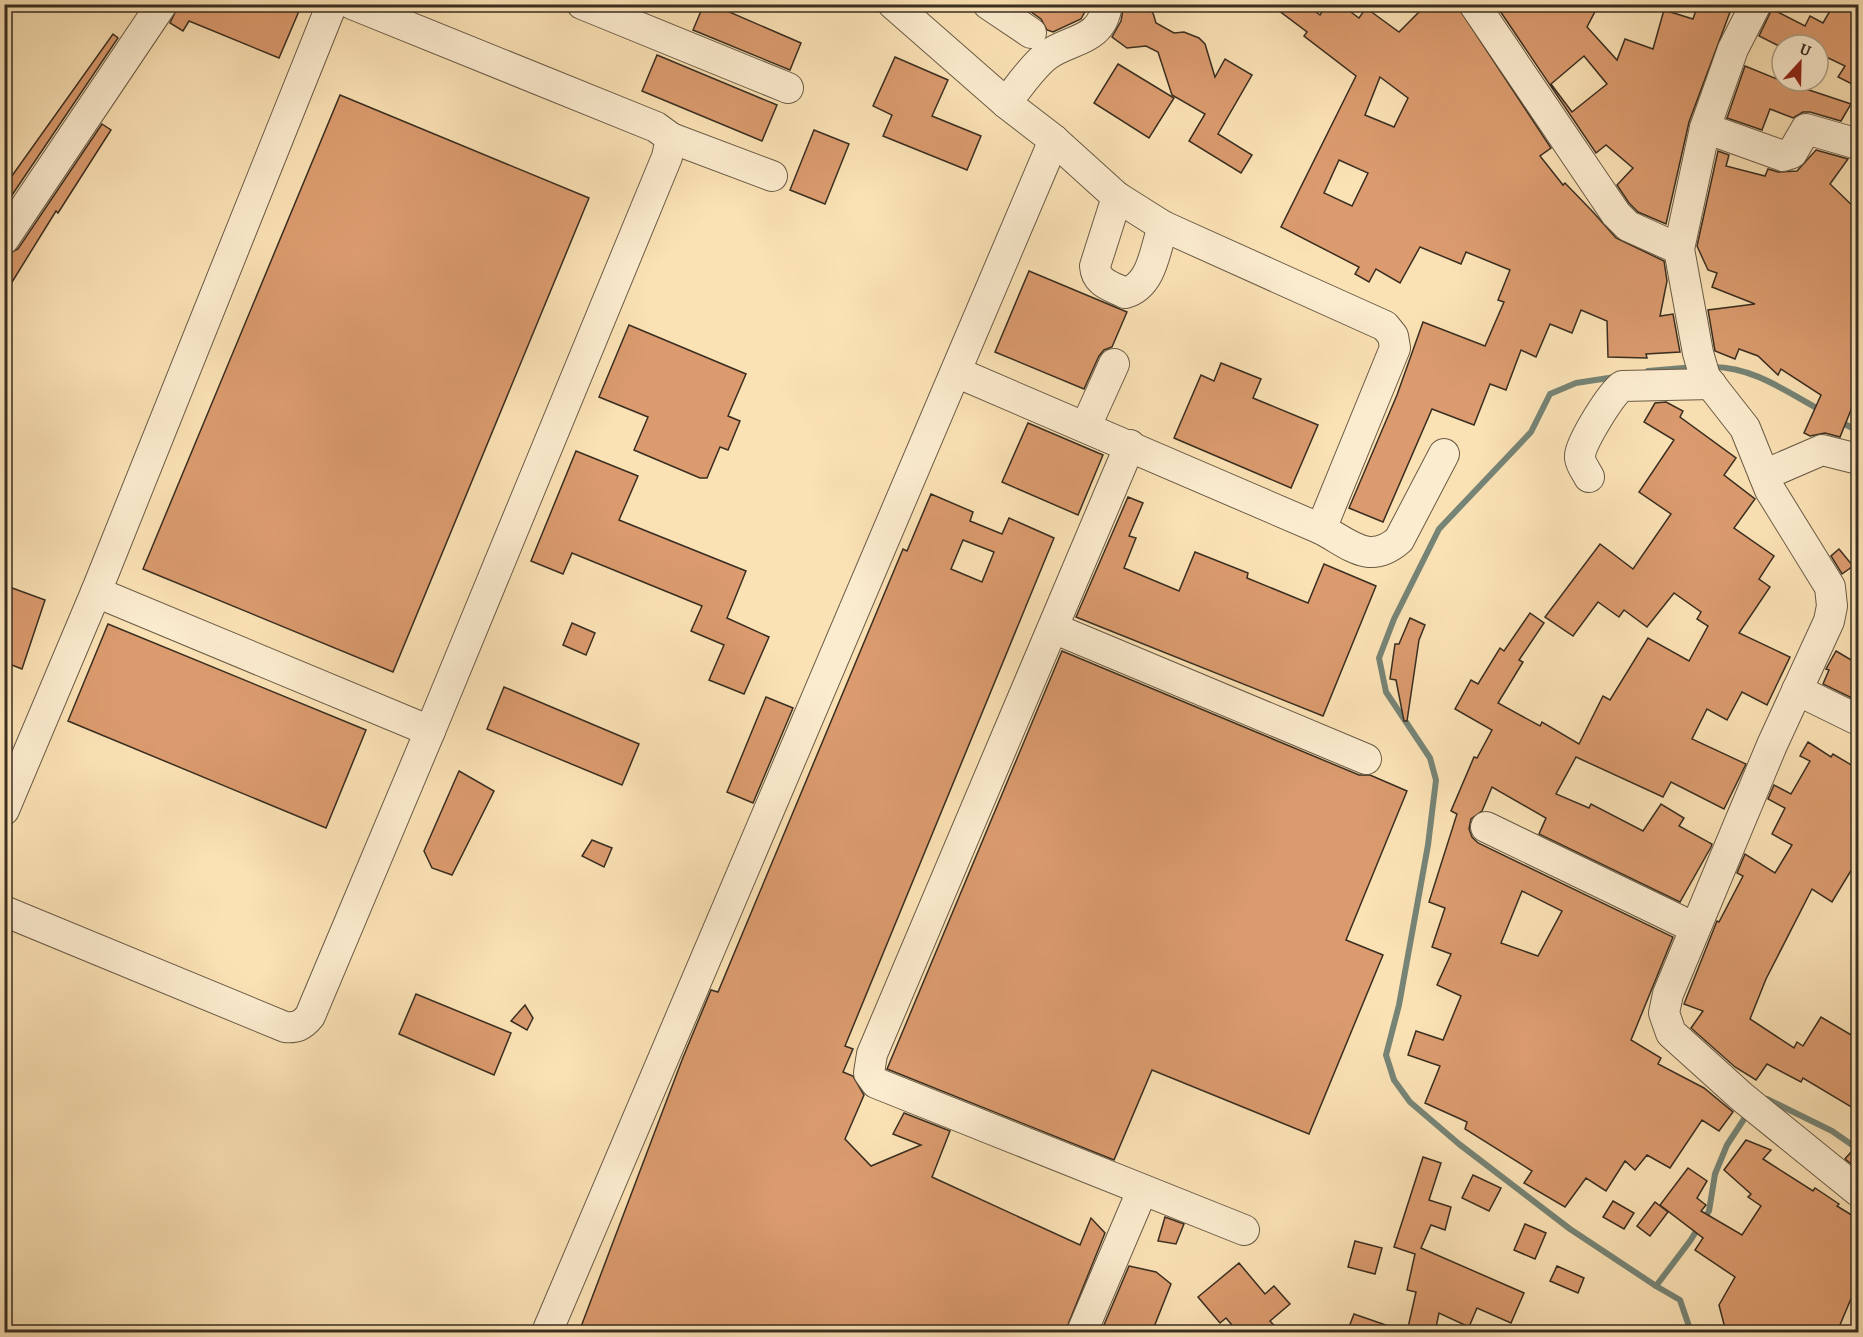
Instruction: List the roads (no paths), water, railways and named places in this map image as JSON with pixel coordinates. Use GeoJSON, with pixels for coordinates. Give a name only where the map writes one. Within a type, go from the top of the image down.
{"type":"FeatureCollection","features":[{"type":"Feature","properties":{"kind":"street"},"geometry":{"type":"LineString","coordinates":[[4,239],[162,4]]}},
{"type":"Feature","properties":{"kind":"street"},"geometry":{"type":"LineString","coordinates":[[4,810],[96,592],[332,4]]}},
{"type":"Feature","properties":{"kind":"street"},"geometry":{"type":"LineString","coordinates":[[352,4],[657,127],[671,138],[772,176]]}},
{"type":"Feature","properties":{"kind":"street"},"geometry":{"type":"LineString","coordinates":[[582,4],[788,88]]}},
{"type":"Feature","properties":{"kind":"street"},"geometry":{"type":"LineString","coordinates":[[893,4],[1006,103],[1054,140],[1117,197],[1163,226],[1385,326],[1393,336],[1395,348],[1321,529]]}},
{"type":"Feature","properties":{"kind":"street"},"geometry":{"type":"LineString","coordinates":[[988,4],[1031,33]]}},
{"type":"Feature","properties":{"kind":"street"},"geometry":{"type":"LineString","coordinates":[[1006,103],[1047,55],[1084,39],[1098,26],[1107,4]]}},
{"type":"Feature","properties":{"kind":"street"},"geometry":{"type":"LineString","coordinates":[[1474,4],[1616,214],[1628,226],[1679,249]]}},
{"type":"Feature","properties":{"kind":"street"},"geometry":{"type":"LineString","coordinates":[[1756,4],[1733,49],[1705,128],[1679,249],[1705,371],[1745,428],[1770,490],[1830,587],[1832,606],[1829,621],[1695,928],[1668,994],[1664,1013],[1671,1032],[1742,1097],[1858,1191]]}},
{"type":"Feature","properties":{"kind":"street"},"geometry":{"type":"LineString","coordinates":[[1705,128],[1783,156],[1792,153],[1806,129],[1858,144]]}},
{"type":"Feature","properties":{"kind":"street"},"geometry":{"type":"LineString","coordinates":[[4,911],[285,1027],[294,1028],[304,1024],[310,1016],[668,157],[671,138]]}},
{"type":"Feature","properties":{"kind":"street"},"geometry":{"type":"LineString","coordinates":[[547,1332],[1054,140]]}},
{"type":"Feature","properties":{"kind":"street"},"geometry":{"type":"LineString","coordinates":[[1117,197],[1095,266],[1096,274],[1101,282],[1125,293],[1135,290],[1144,283],[1163,226]]}},
{"type":"Feature","properties":{"kind":"street"},"geometry":{"type":"LineString","coordinates":[[1086,426],[1114,364]]}},
{"type":"Feature","properties":{"kind":"street"},"geometry":{"type":"LineString","coordinates":[[1589,477],[1581,460],[1582,449],[1613,393],[1622,386],[1705,371]]}},
{"type":"Feature","properties":{"kind":"street"},"geometry":{"type":"LineString","coordinates":[[956,372],[1130,445],[1321,529],[1370,554],[1390,548],[1398,540],[1444,454]]}},
{"type":"Feature","properties":{"kind":"street"},"geometry":{"type":"LineString","coordinates":[[1130,445],[872,1054],[869,1073],[876,1083],[1244,1230]]}},
{"type":"Feature","properties":{"kind":"street"},"geometry":{"type":"LineString","coordinates":[[1764,475],[1822,450],[1858,459]]}},
{"type":"Feature","properties":{"kind":"street"},"geometry":{"type":"LineString","coordinates":[[96,592],[430,730]]}},
{"type":"Feature","properties":{"kind":"street"},"geometry":{"type":"LineString","coordinates":[[1053,628],[1366,759]]}},
{"type":"Feature","properties":{"kind":"street"},"geometry":{"type":"LineString","coordinates":[[1797,690],[1858,720]]}},
{"type":"Feature","properties":{"kind":"street"},"geometry":{"type":"LineString","coordinates":[[1486,827],[1695,928]]}},
{"type":"Feature","properties":{"kind":"street"},"geometry":{"type":"LineString","coordinates":[[1083,1332],[1142,1191]]}},
{"type":"Feature","properties":{"kind":"waterway"},"geometry":{"type":"LineString","coordinates":[[1648,371],[1695,367]]}},
{"type":"Feature","properties":{"kind":"waterway"},"geometry":{"type":"LineString","coordinates":[[1711,367],[1755,375],[1822,411]]}},
{"type":"Feature","properties":{"kind":"waterway"},"geometry":{"type":"LineString","coordinates":[[1615,377],[1576,383],[1550,394],[1531,432],[1439,529],[1394,619],[1379,658],[1386,692],[1430,758],[1436,780],[1428,845],[1399,1005],[1386,1055],[1394,1080],[1410,1102],[1459,1144],[1570,1229],[1656,1286],[1709,1211],[1715,1174],[1727,1145],[1748,1113]]}},
{"type":"Feature","properties":{"kind":"waterway"},"geometry":{"type":"LineString","coordinates":[[1839,421],[1858,431]]}},
{"type":"Feature","properties":{"kind":"waterway"},"geometry":{"type":"LineString","coordinates":[[1767,1099],[1832,1131],[1858,1149]]}},
{"type":"Feature","properties":{"kind":"waterway"},"geometry":{"type":"LineString","coordinates":[[1656,1286],[1680,1300],[1691,1332]]}}]}
